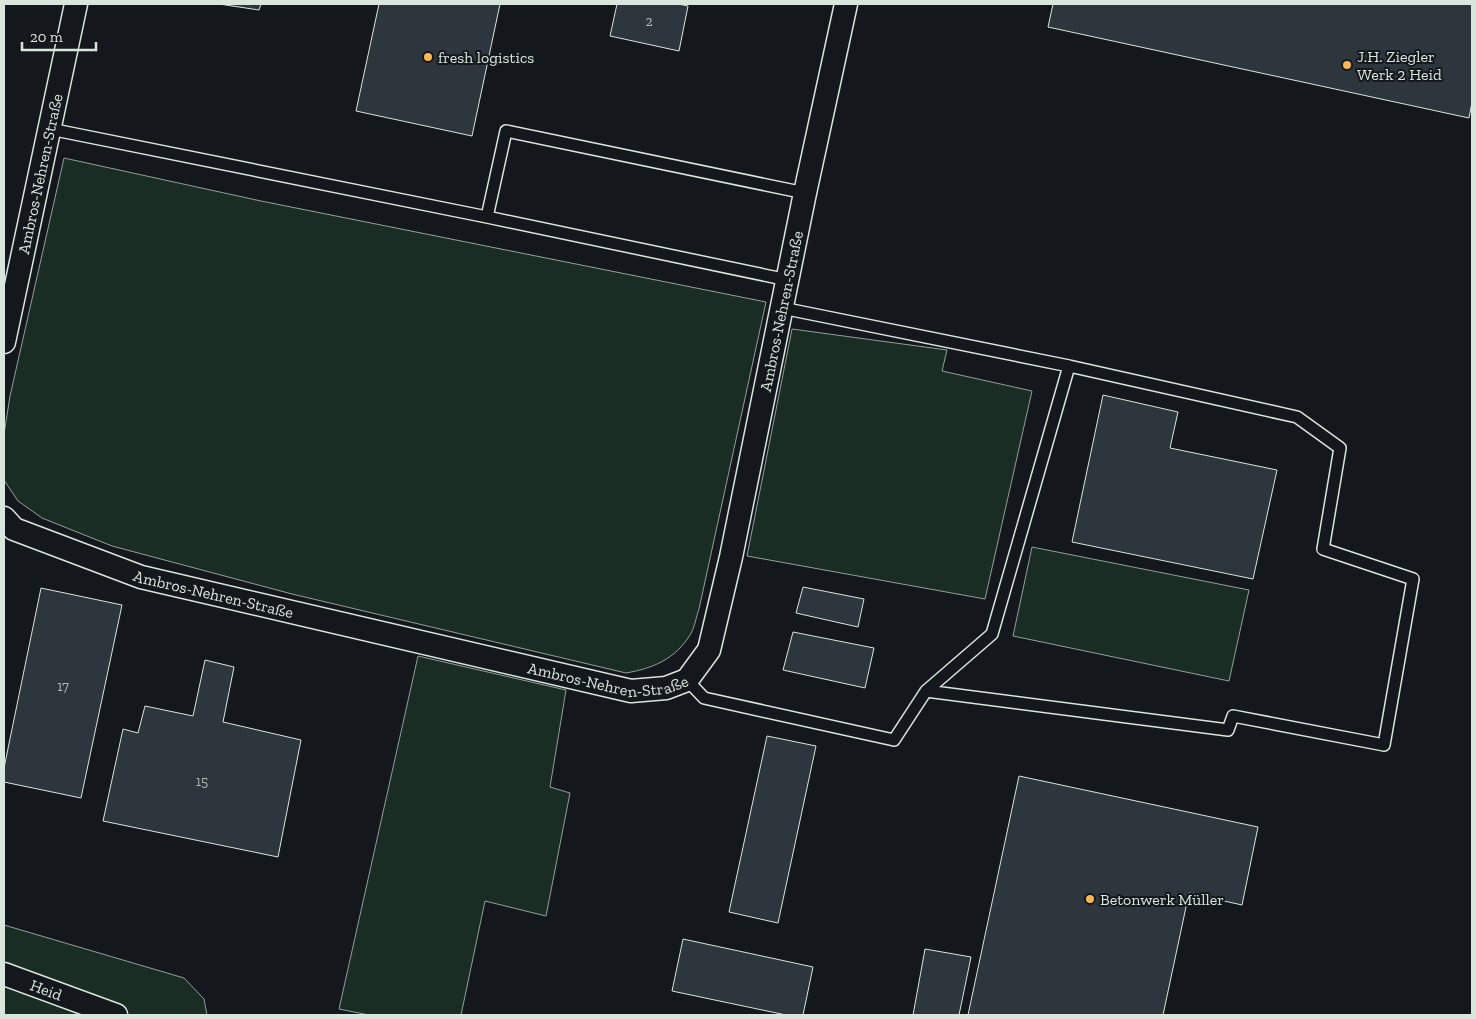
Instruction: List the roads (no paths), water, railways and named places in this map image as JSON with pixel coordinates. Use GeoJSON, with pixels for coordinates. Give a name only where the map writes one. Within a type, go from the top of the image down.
{"type":"FeatureCollection","features":[{"type":"Feature","properties":{"kind":"street","name":"Ambros-Nehren-Straße"},"geometry":{"type":"LineString","coordinates":[[4,342],[76,4]]}},
{"type":"Feature","properties":{"kind":"street","name":"Ambros-Nehren-Straße"},"geometry":{"type":"LineString","coordinates":[[4,518],[14,529],[141,577],[631,691],[666,688],[687,680],[709,650],[731,557],[805,193],[846,4]]}},
{"type":"Feature","properties":{"kind":"street","name":"Heid"},"geometry":{"type":"LineString","coordinates":[[4,974],[116,1015]]}},
{"type":"Feature","properties":{"kind":"lane"},"geometry":{"type":"LineString","coordinates":[[50,129],[788,280]]}},
{"type":"Feature","properties":{"kind":"lane"},"geometry":{"type":"LineString","coordinates":[[487,217],[506,131],[805,193]]}},
{"type":"Feature","properties":{"kind":"lane"},"geometry":{"type":"LineString","coordinates":[[782,308],[1069,366],[1297,416],[1340,448],[1323,549],[1413,579],[1384,745],[1233,716],[1228,730],[926,691]]}},
{"type":"Feature","properties":{"kind":"lane"},"geometry":{"type":"LineString","coordinates":[[687,680],[704,698],[894,740],[926,691],[992,634],[1069,366]]}},
{"type":"Feature","properties":{"kind":"place","name":"fresh logistics"},"geometry":{"type":"Point","coordinates":[428,57]}},
{"type":"Feature","properties":{"kind":"place","name":"J.H. Ziegler Werk 2 Heid"},"geometry":{"type":"Point","coordinates":[1347,65]}},
{"type":"Feature","properties":{"kind":"place","name":"Betonwerk Müller"},"geometry":{"type":"Point","coordinates":[1090,899]}}]}
